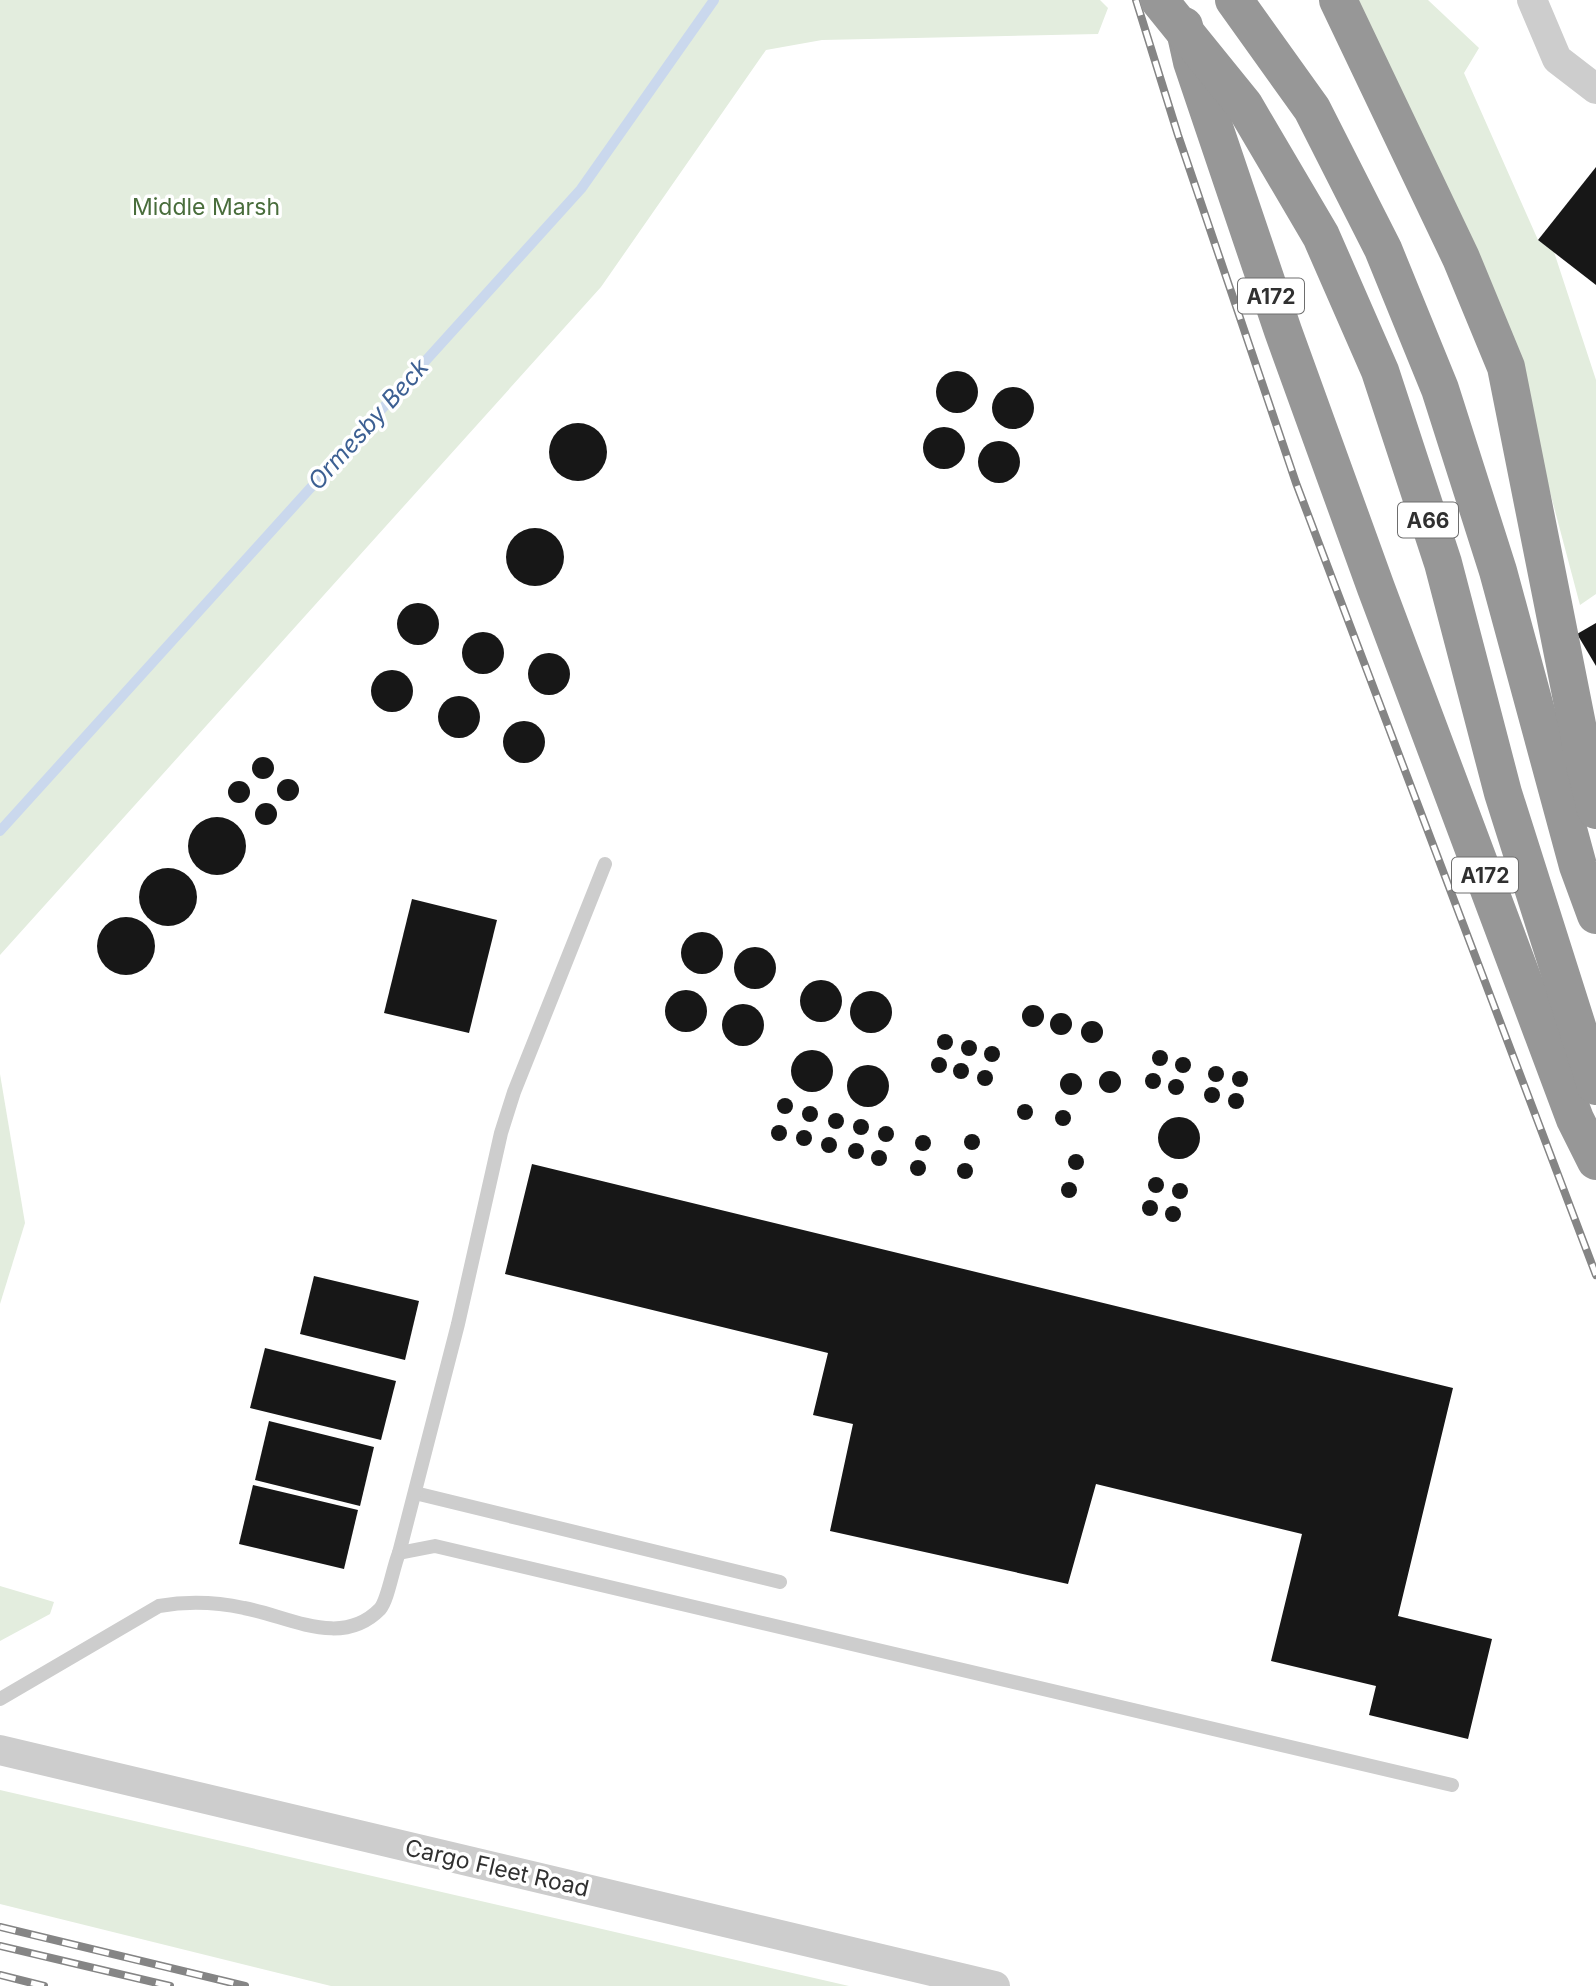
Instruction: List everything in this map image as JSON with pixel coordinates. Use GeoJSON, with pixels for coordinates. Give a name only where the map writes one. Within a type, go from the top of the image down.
{"type":"FeatureCollection","features":[{"type":"Feature","properties":{"kind":"highway","name":"A66"},"geometry":{"type":"LineString","coordinates":[[1159,0],[1244,104],[1321,236],[1380,371],[1443,563],[1503,793],[1596,1086]]}},
{"type":"Feature","properties":{"kind":"highway","name":"A172"},"geometry":{"type":"LineString","coordinates":[[1178,0],[1192,62],[1283,331],[1575,1119],[1596,1161]]}},
{"type":"Feature","properties":{"kind":"highway","name":"A66"},"geometry":{"type":"LineString","coordinates":[[1234,0],[1312,109],[1383,248],[1440,389],[1498,571],[1577,866],[1596,915]]}},
{"type":"Feature","properties":{"kind":"highway"},"geometry":{"type":"LineString","coordinates":[[1338,0],[1461,258],[1506,367],[1596,810]]}},
{"type":"Feature","properties":{"kind":"street"},"geometry":{"type":"LineString","coordinates":[[1532,0],[1557,59],[1596,89]]}},
{"type":"Feature","properties":{"kind":"street","name":"Cargo Fleet Road"},"geometry":{"type":"LineString","coordinates":[[0,1750],[995,1986]]}},
{"type":"Feature","properties":{"kind":"lane"},"geometry":{"type":"LineString","coordinates":[[0,1699],[159,1606],[186,1601],[244,1608],[325,1630],[357,1626],[382,1607],[415,1493],[501,1133],[514,1092],[605,864]]}},
{"type":"Feature","properties":{"kind":"lane"},"geometry":{"type":"LineString","coordinates":[[415,1493],[780,1582]]}},
{"type":"Feature","properties":{"kind":"lane"},"geometry":{"type":"LineString","coordinates":[[399,1553],[435,1546],[1452,1785]]}},
{"type":"Feature","properties":{"kind":"green space","name":"Middle Marsh"},"geometry":{"type":"Polygon","coordinates":[[[0,0],[1100,0],[1108,8],[1098,34],[822,40],[766,50],[601,287],[0,955],[0,0]]]}},
{"type":"Feature","properties":{"kind":"green space"},"geometry":{"type":"Polygon","coordinates":[[[1358,0],[1428,0],[1479,48],[1464,73],[1538,240],[1554,252],[1596,380],[1596,594],[1580,605],[1506,326],[1358,0]]]}},
{"type":"Feature","properties":{"kind":"green space"},"geometry":{"type":"Polygon","coordinates":[[[0,1074],[25,1223],[0,1304],[0,1074]]]}},
{"type":"Feature","properties":{"kind":"green space"},"geometry":{"type":"Polygon","coordinates":[[[0,1586],[54,1602],[50,1614],[0,1641],[0,1586]]]}},
{"type":"Feature","properties":{"kind":"green space"},"geometry":{"type":"Polygon","coordinates":[[[0,1790],[849,1986],[331,1986],[0,1904],[0,1790]]]}},
{"type":"Feature","properties":{"kind":"building"},"geometry":{"type":"Polygon","coordinates":[[[1596,167],[1596,285],[1538,240],[1596,167]]]}},
{"type":"Feature","properties":{"kind":"building"},"geometry":{"type":"Polygon","coordinates":[[[957,371],[972,377],[978,392],[972,407],[957,413],[942,407],[936,392],[942,377],[957,371]]]}},
{"type":"Feature","properties":{"kind":"building"},"geometry":{"type":"Polygon","coordinates":[[[1013,387],[1028,393],[1034,408],[1028,423],[1013,429],[998,423],[992,408],[998,393],[1013,387]]]}},
{"type":"Feature","properties":{"kind":"building"},"geometry":{"type":"Polygon","coordinates":[[[578,423],[594,428],[602,436],[607,452],[602,468],[594,476],[578,481],[562,476],[554,468],[549,452],[554,436],[562,428],[578,423]]]}},
{"type":"Feature","properties":{"kind":"building"},"geometry":{"type":"Polygon","coordinates":[[[944,427],[959,433],[965,448],[959,463],[944,469],[929,463],[923,448],[929,433],[944,427]]]}},
{"type":"Feature","properties":{"kind":"building"},"geometry":{"type":"Polygon","coordinates":[[[999,441],[1014,447],[1020,462],[1014,477],[999,483],[984,477],[978,462],[984,447],[999,441]]]}},
{"type":"Feature","properties":{"kind":"building"},"geometry":{"type":"Polygon","coordinates":[[[535,528],[551,533],[559,541],[564,557],[559,573],[551,581],[535,586],[519,581],[511,573],[506,557],[511,541],[519,533],[535,528]]]}},
{"type":"Feature","properties":{"kind":"building"},"geometry":{"type":"Polygon","coordinates":[[[418,603],[433,609],[439,624],[433,639],[418,645],[403,639],[397,624],[403,609],[418,603]]]}},
{"type":"Feature","properties":{"kind":"building"},"geometry":{"type":"Polygon","coordinates":[[[1596,623],[1596,666],[1577,634],[1596,623]]]}},
{"type":"Feature","properties":{"kind":"building"},"geometry":{"type":"Polygon","coordinates":[[[483,632],[498,638],[504,653],[498,668],[483,674],[468,668],[462,653],[468,638],[483,632]]]}},
{"type":"Feature","properties":{"kind":"building"},"geometry":{"type":"Polygon","coordinates":[[[549,653],[564,659],[570,674],[564,689],[549,695],[534,689],[528,674],[534,659],[549,653]]]}},
{"type":"Feature","properties":{"kind":"building"},"geometry":{"type":"Polygon","coordinates":[[[392,670],[407,676],[413,691],[407,706],[392,712],[377,706],[371,691],[377,676],[392,670]]]}},
{"type":"Feature","properties":{"kind":"building"},"geometry":{"type":"Polygon","coordinates":[[[459,696],[474,702],[480,717],[474,732],[459,738],[444,732],[438,717],[444,702],[459,696]]]}},
{"type":"Feature","properties":{"kind":"building"},"geometry":{"type":"Polygon","coordinates":[[[524,721],[539,727],[545,742],[539,757],[524,763],[509,757],[503,742],[509,727],[524,721]]]}},
{"type":"Feature","properties":{"kind":"building"},"geometry":{"type":"Polygon","coordinates":[[[259,757],[267,757],[274,764],[274,772],[267,779],[259,779],[252,772],[252,764],[259,757]]]}},
{"type":"Feature","properties":{"kind":"building"},"geometry":{"type":"Polygon","coordinates":[[[284,779],[292,779],[299,786],[299,794],[292,801],[284,801],[277,794],[277,786],[284,779]]]}},
{"type":"Feature","properties":{"kind":"building"},"geometry":{"type":"Polygon","coordinates":[[[239,781],[247,784],[250,792],[247,800],[239,803],[231,800],[228,792],[231,784],[239,781]]]}},
{"type":"Feature","properties":{"kind":"building"},"geometry":{"type":"Polygon","coordinates":[[[266,803],[274,806],[277,814],[274,822],[266,825],[258,822],[255,814],[258,806],[266,803]]]}},
{"type":"Feature","properties":{"kind":"building"},"geometry":{"type":"Polygon","coordinates":[[[217,817],[233,822],[241,830],[246,846],[241,862],[233,870],[217,875],[201,870],[193,862],[188,846],[193,830],[201,822],[217,817]]]}},
{"type":"Feature","properties":{"kind":"building"},"geometry":{"type":"Polygon","coordinates":[[[168,868],[184,873],[192,881],[197,897],[192,913],[184,921],[168,926],[152,921],[144,913],[139,897],[144,881],[152,873],[168,868]]]}},
{"type":"Feature","properties":{"kind":"building"},"geometry":{"type":"Polygon","coordinates":[[[412,899],[497,920],[469,1033],[384,1013],[412,899]]]}},
{"type":"Feature","properties":{"kind":"building"},"geometry":{"type":"Polygon","coordinates":[[[126,917],[142,922],[150,930],[155,946],[150,962],[142,970],[126,975],[110,970],[102,962],[97,946],[102,930],[110,922],[126,917]]]}},
{"type":"Feature","properties":{"kind":"building"},"geometry":{"type":"Polygon","coordinates":[[[702,932],[717,938],[723,953],[717,968],[702,974],[687,968],[681,953],[687,938],[702,932]]]}},
{"type":"Feature","properties":{"kind":"building"},"geometry":{"type":"Polygon","coordinates":[[[755,947],[770,953],[776,968],[770,983],[755,989],[740,983],[734,968],[740,953],[755,947]]]}},
{"type":"Feature","properties":{"kind":"building"},"geometry":{"type":"Polygon","coordinates":[[[821,980],[836,986],[842,1001],[836,1016],[821,1022],[806,1016],[800,1001],[806,986],[821,980]]]}},
{"type":"Feature","properties":{"kind":"building"},"geometry":{"type":"Polygon","coordinates":[[[686,990],[701,996],[707,1011],[701,1026],[686,1032],[671,1026],[665,1011],[671,996],[686,990]]]}},
{"type":"Feature","properties":{"kind":"building"},"geometry":{"type":"Polygon","coordinates":[[[871,991],[886,997],[892,1012],[886,1027],[871,1033],[856,1027],[850,1012],[856,997],[871,991]]]}},
{"type":"Feature","properties":{"kind":"building"},"geometry":{"type":"Polygon","coordinates":[[[743,1004],[758,1010],[764,1025],[758,1040],[743,1046],[728,1040],[722,1025],[728,1010],[743,1004]]]}},
{"type":"Feature","properties":{"kind":"building"},"geometry":{"type":"Polygon","coordinates":[[[1033,1005],[1041,1008],[1044,1016],[1041,1024],[1033,1027],[1025,1024],[1022,1016],[1025,1008],[1033,1005]]]}},
{"type":"Feature","properties":{"kind":"building"},"geometry":{"type":"Polygon","coordinates":[[[1057,1013],[1065,1013],[1072,1020],[1072,1028],[1065,1035],[1057,1035],[1050,1028],[1050,1020],[1057,1013]]]}},
{"type":"Feature","properties":{"kind":"building"},"geometry":{"type":"Polygon","coordinates":[[[1092,1021],[1100,1024],[1103,1032],[1100,1040],[1092,1043],[1084,1040],[1081,1032],[1084,1024],[1092,1021]]]}},
{"type":"Feature","properties":{"kind":"building"},"geometry":{"type":"Polygon","coordinates":[[[942,1034],[948,1034],[953,1042],[951,1048],[942,1050],[937,1045],[937,1039],[942,1034]]]}},
{"type":"Feature","properties":{"kind":"building"},"geometry":{"type":"Polygon","coordinates":[[[966,1040],[972,1040],[977,1048],[975,1054],[966,1056],[961,1051],[961,1045],[966,1040]]]}},
{"type":"Feature","properties":{"kind":"building"},"geometry":{"type":"Polygon","coordinates":[[[989,1046],[995,1046],[1000,1054],[998,1060],[989,1062],[984,1057],[984,1051],[989,1046]]]}},
{"type":"Feature","properties":{"kind":"building"},"geometry":{"type":"Polygon","coordinates":[[[812,1050],[827,1056],[833,1071],[827,1086],[812,1092],[797,1086],[791,1071],[797,1056],[812,1050]]]}},
{"type":"Feature","properties":{"kind":"building"},"geometry":{"type":"Polygon","coordinates":[[[1157,1050],[1163,1050],[1168,1058],[1166,1064],[1157,1066],[1152,1061],[1152,1055],[1157,1050]]]}},
{"type":"Feature","properties":{"kind":"building"},"geometry":{"type":"Polygon","coordinates":[[[936,1057],[942,1057],[947,1065],[945,1071],[936,1073],[931,1068],[931,1062],[936,1057]]]}},
{"type":"Feature","properties":{"kind":"building"},"geometry":{"type":"Polygon","coordinates":[[[1180,1057],[1186,1057],[1191,1065],[1189,1071],[1180,1073],[1175,1068],[1175,1062],[1180,1057]]]}},
{"type":"Feature","properties":{"kind":"building"},"geometry":{"type":"Polygon","coordinates":[[[958,1063],[964,1063],[969,1071],[967,1077],[958,1079],[953,1074],[953,1068],[958,1063]]]}},
{"type":"Feature","properties":{"kind":"building"},"geometry":{"type":"Polygon","coordinates":[[[868,1065],[883,1071],[889,1086],[883,1101],[868,1107],[853,1101],[847,1086],[853,1071],[868,1065]]]}},
{"type":"Feature","properties":{"kind":"building"},"geometry":{"type":"Polygon","coordinates":[[[1213,1066],[1219,1066],[1224,1074],[1222,1080],[1213,1082],[1208,1077],[1208,1071],[1213,1066]]]}},
{"type":"Feature","properties":{"kind":"building"},"geometry":{"type":"Polygon","coordinates":[[[982,1070],[988,1070],[993,1078],[991,1084],[982,1086],[977,1081],[977,1075],[982,1070]]]}},
{"type":"Feature","properties":{"kind":"building"},"geometry":{"type":"Polygon","coordinates":[[[1106,1071],[1114,1071],[1121,1078],[1121,1086],[1114,1093],[1106,1093],[1099,1086],[1099,1078],[1106,1071]]]}},
{"type":"Feature","properties":{"kind":"building"},"geometry":{"type":"Polygon","coordinates":[[[1237,1071],[1243,1071],[1248,1079],[1246,1085],[1237,1087],[1232,1082],[1232,1076],[1237,1071]]]}},
{"type":"Feature","properties":{"kind":"building"},"geometry":{"type":"Polygon","coordinates":[[[1071,1073],[1079,1076],[1082,1084],[1079,1092],[1071,1095],[1063,1092],[1060,1084],[1063,1076],[1071,1073]]]}},
{"type":"Feature","properties":{"kind":"building"},"geometry":{"type":"Polygon","coordinates":[[[1150,1073],[1156,1073],[1161,1081],[1159,1087],[1150,1089],[1145,1084],[1145,1078],[1150,1073]]]}},
{"type":"Feature","properties":{"kind":"building"},"geometry":{"type":"Polygon","coordinates":[[[1173,1079],[1179,1079],[1184,1087],[1182,1093],[1173,1095],[1168,1090],[1168,1084],[1173,1079]]]}},
{"type":"Feature","properties":{"kind":"building"},"geometry":{"type":"Polygon","coordinates":[[[1209,1087],[1215,1087],[1220,1095],[1218,1101],[1209,1103],[1204,1098],[1204,1092],[1209,1087]]]}},
{"type":"Feature","properties":{"kind":"building"},"geometry":{"type":"Polygon","coordinates":[[[1233,1093],[1239,1093],[1244,1101],[1242,1107],[1233,1109],[1228,1104],[1228,1098],[1233,1093]]]}},
{"type":"Feature","properties":{"kind":"building"},"geometry":{"type":"Polygon","coordinates":[[[782,1098],[788,1098],[793,1106],[791,1112],[782,1114],[777,1109],[777,1103],[782,1098]]]}},
{"type":"Feature","properties":{"kind":"building"},"geometry":{"type":"Polygon","coordinates":[[[1022,1104],[1028,1104],[1033,1112],[1031,1118],[1022,1120],[1017,1115],[1017,1109],[1022,1104]]]}},
{"type":"Feature","properties":{"kind":"building"},"geometry":{"type":"Polygon","coordinates":[[[807,1106],[813,1106],[818,1114],[816,1120],[807,1122],[802,1117],[802,1111],[807,1106]]]}},
{"type":"Feature","properties":{"kind":"building"},"geometry":{"type":"Polygon","coordinates":[[[1060,1110],[1066,1110],[1071,1118],[1069,1124],[1060,1126],[1055,1121],[1055,1115],[1060,1110]]]}},
{"type":"Feature","properties":{"kind":"building"},"geometry":{"type":"Polygon","coordinates":[[[833,1113],[839,1113],[844,1121],[842,1127],[833,1129],[828,1124],[828,1118],[833,1113]]]}},
{"type":"Feature","properties":{"kind":"building"},"geometry":{"type":"Polygon","coordinates":[[[1179,1117],[1194,1123],[1200,1138],[1194,1153],[1179,1159],[1164,1153],[1158,1138],[1164,1123],[1179,1117]]]}},
{"type":"Feature","properties":{"kind":"building"},"geometry":{"type":"Polygon","coordinates":[[[858,1119],[864,1119],[869,1127],[867,1133],[858,1135],[853,1130],[853,1124],[858,1119]]]}},
{"type":"Feature","properties":{"kind":"building"},"geometry":{"type":"Polygon","coordinates":[[[776,1125],[782,1125],[787,1133],[785,1139],[776,1141],[771,1136],[771,1130],[776,1125]]]}},
{"type":"Feature","properties":{"kind":"building"},"geometry":{"type":"Polygon","coordinates":[[[883,1126],[889,1126],[894,1134],[892,1140],[883,1142],[878,1137],[878,1131],[883,1126]]]}},
{"type":"Feature","properties":{"kind":"building"},"geometry":{"type":"Polygon","coordinates":[[[801,1130],[807,1130],[812,1138],[810,1144],[801,1146],[796,1141],[796,1135],[801,1130]]]}},
{"type":"Feature","properties":{"kind":"building"},"geometry":{"type":"Polygon","coordinates":[[[969,1134],[975,1134],[980,1142],[978,1148],[969,1150],[964,1145],[964,1139],[969,1134]]]}},
{"type":"Feature","properties":{"kind":"building"},"geometry":{"type":"Polygon","coordinates":[[[920,1135],[926,1135],[931,1143],[929,1149],[920,1151],[915,1146],[915,1140],[920,1135]]]}},
{"type":"Feature","properties":{"kind":"building"},"geometry":{"type":"Polygon","coordinates":[[[826,1137],[832,1137],[837,1145],[835,1151],[826,1153],[821,1148],[821,1142],[826,1137]]]}},
{"type":"Feature","properties":{"kind":"building"},"geometry":{"type":"Polygon","coordinates":[[[853,1143],[859,1143],[864,1151],[862,1157],[853,1159],[848,1154],[848,1148],[853,1143]]]}},
{"type":"Feature","properties":{"kind":"building"},"geometry":{"type":"Polygon","coordinates":[[[876,1150],[882,1150],[887,1158],[885,1164],[876,1166],[871,1161],[871,1155],[876,1150]]]}},
{"type":"Feature","properties":{"kind":"building"},"geometry":{"type":"Polygon","coordinates":[[[1073,1154],[1079,1154],[1084,1162],[1082,1168],[1073,1170],[1068,1165],[1068,1159],[1073,1154]]]}},
{"type":"Feature","properties":{"kind":"building"},"geometry":{"type":"Polygon","coordinates":[[[915,1160],[921,1160],[926,1168],[924,1174],[915,1176],[910,1171],[910,1165],[915,1160]]]}},
{"type":"Feature","properties":{"kind":"building"},"geometry":{"type":"Polygon","coordinates":[[[962,1163],[968,1163],[973,1171],[971,1177],[962,1179],[957,1174],[957,1168],[962,1163]]]}},
{"type":"Feature","properties":{"kind":"building"},"geometry":{"type":"Polygon","coordinates":[[[532,1164],[1453,1388],[1398,1616],[1492,1639],[1468,1739],[1369,1715],[1376,1686],[1271,1661],[1302,1534],[1096,1484],[1068,1584],[830,1531],[853,1424],[813,1415],[828,1353],[505,1274],[532,1164]]]}},
{"type":"Feature","properties":{"kind":"building"},"geometry":{"type":"Polygon","coordinates":[[[1153,1177],[1159,1177],[1164,1185],[1162,1191],[1153,1193],[1148,1188],[1148,1182],[1153,1177]]]}},
{"type":"Feature","properties":{"kind":"building"},"geometry":{"type":"Polygon","coordinates":[[[1066,1182],[1072,1182],[1077,1190],[1075,1196],[1066,1198],[1061,1193],[1061,1187],[1066,1182]]]}},
{"type":"Feature","properties":{"kind":"building"},"geometry":{"type":"Polygon","coordinates":[[[1177,1183],[1183,1183],[1188,1191],[1186,1197],[1177,1199],[1172,1194],[1172,1188],[1177,1183]]]}},
{"type":"Feature","properties":{"kind":"building"},"geometry":{"type":"Polygon","coordinates":[[[1147,1200],[1153,1200],[1158,1208],[1156,1214],[1147,1216],[1142,1211],[1142,1205],[1147,1200]]]}},
{"type":"Feature","properties":{"kind":"building"},"geometry":{"type":"Polygon","coordinates":[[[1170,1206],[1176,1206],[1181,1214],[1179,1220],[1170,1222],[1165,1217],[1165,1211],[1170,1206]]]}},
{"type":"Feature","properties":{"kind":"building"},"geometry":{"type":"Polygon","coordinates":[[[314,1276],[419,1301],[405,1360],[300,1334],[314,1276]]]}},
{"type":"Feature","properties":{"kind":"building"},"geometry":{"type":"Polygon","coordinates":[[[265,1348],[396,1381],[381,1440],[250,1408],[265,1348]]]}},
{"type":"Feature","properties":{"kind":"building"},"geometry":{"type":"Polygon","coordinates":[[[269,1421],[374,1447],[360,1506],[255,1480],[269,1421]]]}},
{"type":"Feature","properties":{"kind":"building"},"geometry":{"type":"Polygon","coordinates":[[[253,1485],[358,1510],[344,1569],[239,1544],[253,1485]]]}},
{"type":"Feature","properties":{"kind":"waterway","name":"Ormesby Beck"},"geometry":{"type":"LineString","coordinates":[[0,831],[581,189],[714,0]]}},
{"type":"Feature","properties":{"kind":"railway"},"geometry":{"type":"LineString","coordinates":[[1136,0],[1178,135],[1296,483],[1596,1275]]}},
{"type":"Feature","properties":{"kind":"railway"},"geometry":{"type":"LineString","coordinates":[[0,1927],[245,1986]]}},
{"type":"Feature","properties":{"kind":"railway"},"geometry":{"type":"LineString","coordinates":[[0,1946],[170,1986]]}},
{"type":"Feature","properties":{"kind":"railway"},"geometry":{"type":"LineString","coordinates":[[0,1975],[44,1986]]}}]}
